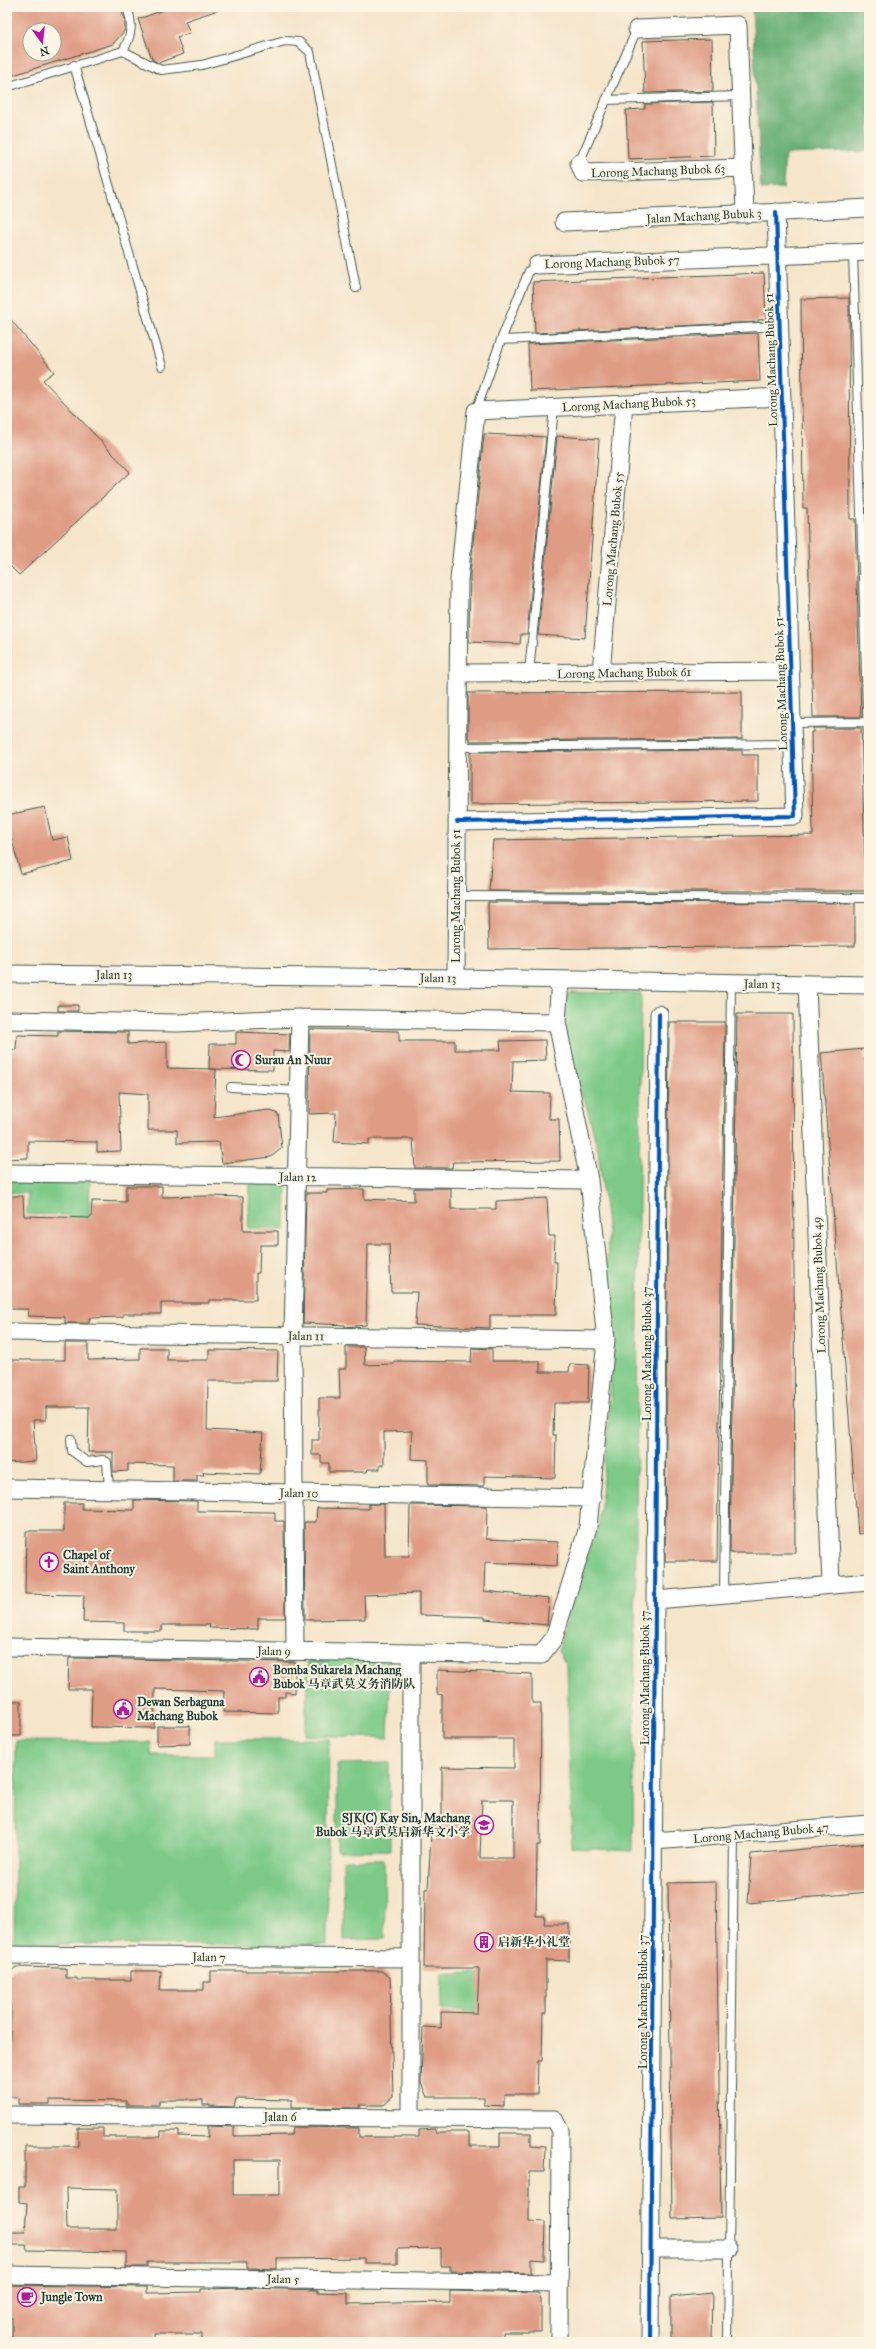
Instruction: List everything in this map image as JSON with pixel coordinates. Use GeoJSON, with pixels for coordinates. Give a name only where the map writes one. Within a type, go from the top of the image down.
{"type":"FeatureCollection","features":[{"type":"Feature","properties":{"kind":"street"},"geometry":{"type":"LineString","coordinates":[[637,29],[738,25],[745,214]]}},
{"type":"Feature","properties":{"kind":"street","name":"Lorong Machang Bubok 63"},"geometry":{"type":"LineString","coordinates":[[578,163],[583,173],[744,168]]}},
{"type":"Feature","properties":{"kind":"street","name":"Jalan Machang Bubuk 3"},"geometry":{"type":"LineString","coordinates":[[564,222],[869,208]]}},
{"type":"Feature","properties":{"kind":"street","name":"Lorong Machang Bubok 51"},"geometry":{"type":"LineString","coordinates":[[456,978],[456,822],[795,816],[776,212]]}},
{"type":"Feature","properties":{"kind":"street","name":"Lorong Machang Bubok 57"},"geometry":{"type":"LineString","coordinates":[[537,265],[861,252]]}},
{"type":"Feature","properties":{"kind":"street","name":"Lorong Machang Bubok 53"},"geometry":{"type":"LineString","coordinates":[[476,411],[782,397]]}},
{"type":"Feature","properties":{"kind":"street","name":"Lorong Machang Bubok 55"},"geometry":{"type":"LineString","coordinates":[[601,673],[624,404]]}},
{"type":"Feature","properties":{"kind":"street","name":"Lorong Machang Bubok 57"},"geometry":{"type":"LineString","coordinates":[[456,822],[459,580],[476,411]]}},
{"type":"Feature","properties":{"kind":"street","name":"Lorong Machang Bubok 61"},"geometry":{"type":"LineString","coordinates":[[458,673],[529,674],[791,671]]}},
{"type":"Feature","properties":{"kind":"street","name":"Jalan 13"},"geometry":{"type":"LineString","coordinates":[[7,974],[456,978],[869,985]]}},
{"type":"Feature","properties":{"kind":"street"},"geometry":{"type":"LineString","coordinates":[[560,980],[557,1022],[589,1180],[606,1340],[592,1498]]}},
{"type":"Feature","properties":{"kind":"street","name":"Lorong Machang Bubok 49"},"geometry":{"type":"LineString","coordinates":[[807,984],[831,1585]]}},
{"type":"Feature","properties":{"kind":"street","name":"Lorong Machang Bubok 37"},"geometry":{"type":"LineString","coordinates":[[650,2342],[659,1014]]}},
{"type":"Feature","properties":{"kind":"street"},"geometry":{"type":"LineString","coordinates":[[7,1020],[177,1023],[300,1018],[557,1022]]}},
{"type":"Feature","properties":{"kind":"street"},"geometry":{"type":"LineString","coordinates":[[295,1651],[292,1493],[293,1336],[300,1018]]}},
{"type":"Feature","properties":{"kind":"street","name":"Jalan 12"},"geometry":{"type":"LineString","coordinates":[[7,1173],[589,1180]]}},
{"type":"Feature","properties":{"kind":"street","name":"Jalan 11"},"geometry":{"type":"LineString","coordinates":[[7,1332],[606,1340]]}},
{"type":"Feature","properties":{"kind":"street","name":"Jalan 10"},"geometry":{"type":"LineString","coordinates":[[7,1488],[592,1498]]}},
{"type":"Feature","properties":{"kind":"street","name":"Jalan 9"},"geometry":{"type":"LineString","coordinates":[[7,1647],[541,1655],[554,1638],[588,1527],[592,1498]]}},
{"type":"Feature","properties":{"kind":"street"},"geometry":{"type":"LineString","coordinates":[[656,1600],[869,1582]]}},
{"type":"Feature","properties":{"kind":"street"},"geometry":{"type":"LineString","coordinates":[[410,1653],[411,2118]]}},
{"type":"Feature","properties":{"kind":"street","name":"Lorong Machang Bubok 47"},"geometry":{"type":"LineString","coordinates":[[654,1841],[869,1824]]}},
{"type":"Feature","properties":{"kind":"street","name":"Jalan 7"},"geometry":{"type":"LineString","coordinates":[[7,1955],[411,1958]]}},
{"type":"Feature","properties":{"kind":"street","name":"Jalan 6"},"geometry":{"type":"LineString","coordinates":[[7,2115],[554,2118],[560,2131],[559,2283]]}},
{"type":"Feature","properties":{"kind":"street"},"geometry":{"type":"LineString","coordinates":[[651,2249],[729,2249]]}},
{"type":"Feature","properties":{"kind":"street","name":"Jalan 5"},"geometry":{"type":"LineString","coordinates":[[7,2275],[559,2283]]}},
{"type":"Feature","properties":{"kind":"street"},"geometry":{"type":"LineString","coordinates":[[559,2283],[559,2342]]}},
{"type":"Feature","properties":{"kind":"lane"},"geometry":{"type":"LineString","coordinates":[[123,51],[130,38],[132,21],[127,7]]}},
{"type":"Feature","properties":{"kind":"lane"},"geometry":{"type":"LineString","coordinates":[[578,163],[637,29]]}},
{"type":"Feature","properties":{"kind":"lane"},"geometry":{"type":"LineString","coordinates":[[7,87],[123,51],[161,70],[202,65],[285,41],[299,42],[310,52],[356,288]]}},
{"type":"Feature","properties":{"kind":"lane"},"geometry":{"type":"LineString","coordinates":[[74,65],[162,366]]}},
{"type":"Feature","properties":{"kind":"lane"},"geometry":{"type":"LineString","coordinates":[[606,100],[741,96]]}},
{"type":"Feature","properties":{"kind":"lane"},"geometry":{"type":"LineString","coordinates":[[861,252],[869,771]]}},
{"type":"Feature","properties":{"kind":"lane","name":"Lorong Machang Bubok 57"},"geometry":{"type":"LineString","coordinates":[[476,411],[500,340],[529,271],[537,265]]}},
{"type":"Feature","properties":{"kind":"lane"},"geometry":{"type":"LineString","coordinates":[[500,340],[780,326]]}},
{"type":"Feature","properties":{"kind":"lane"},"geometry":{"type":"LineString","coordinates":[[529,674],[554,407]]}},
{"type":"Feature","properties":{"kind":"lane"},"geometry":{"type":"LineString","coordinates":[[792,723],[868,728]]}},
{"type":"Feature","properties":{"kind":"lane"},"geometry":{"type":"LineString","coordinates":[[457,747],[793,744]]}},
{"type":"Feature","properties":{"kind":"lane"},"geometry":{"type":"LineString","coordinates":[[456,896],[869,898]]}},
{"type":"Feature","properties":{"kind":"lane"},"geometry":{"type":"LineString","coordinates":[[724,1594],[731,983]]}},
{"type":"Feature","properties":{"kind":"lane"},"geometry":{"type":"LineString","coordinates":[[231,1087],[298,1091]]}},
{"type":"Feature","properties":{"kind":"lane"},"geometry":{"type":"LineString","coordinates":[[71,1439],[72,1451],[87,1462],[103,1460],[107,1462],[109,1489]]}},
{"type":"Feature","properties":{"kind":"lane"},"geometry":{"type":"LineString","coordinates":[[728,2342],[734,1835]]}},
{"type":"Feature","properties":{"kind":"green space"},"geometry":{"type":"Polygon","coordinates":[[[752,7],[869,7],[869,151],[785,154],[783,188],[761,189],[752,7]]]}},
{"type":"Feature","properties":{"kind":"green space"},"geometry":{"type":"Polygon","coordinates":[[[570,992],[641,993],[633,1851],[572,1848],[567,1666],[558,1651],[578,1576],[599,1525],[610,1404],[613,1331],[607,1280],[608,1234],[598,1150],[586,1104],[564,1056],[561,1002],[570,992]]]}},
{"type":"Feature","properties":{"kind":"green space"},"geometry":{"type":"Polygon","coordinates":[[[7,1176],[90,1178],[88,1250],[67,1250],[68,1215],[27,1214],[28,1193],[7,1193],[7,1176]]]}},
{"type":"Feature","properties":{"kind":"green space"},"geometry":{"type":"Polygon","coordinates":[[[250,1182],[286,1184],[285,1230],[248,1228],[250,1182]]]}},
{"type":"Feature","properties":{"kind":"green space"},"geometry":{"type":"Polygon","coordinates":[[[308,1656],[391,1658],[388,1738],[305,1735],[308,1656]]]}},
{"type":"Feature","properties":{"kind":"green space"},"geometry":{"type":"Polygon","coordinates":[[[215,1739],[329,1739],[327,1945],[14,1944],[16,1741],[151,1742],[151,1755],[215,1755],[215,1739]]]}},
{"type":"Feature","properties":{"kind":"green space"},"geometry":{"type":"Polygon","coordinates":[[[389,1763],[390,1850],[337,1851],[337,1764],[389,1763]]]}},
{"type":"Feature","properties":{"kind":"green space"},"geometry":{"type":"Polygon","coordinates":[[[343,1860],[384,1860],[385,1939],[344,1940],[343,1860]]]}},
{"type":"Feature","properties":{"kind":"green space"},"geometry":{"type":"Polygon","coordinates":[[[442,1973],[504,1974],[503,2026],[463,2026],[463,2010],[441,2010],[442,1973]]]}},
{"type":"Feature","properties":{"kind":"building"},"geometry":{"type":"Polygon","coordinates":[[[7,7],[120,7],[125,20],[125,30],[113,44],[62,60],[62,22],[22,22],[22,62],[55,62],[7,77],[7,7]]]}},
{"type":"Feature","properties":{"kind":"building"},"geometry":{"type":"Polygon","coordinates":[[[173,7],[218,7],[218,10],[185,21],[190,33],[177,37],[183,54],[158,63],[152,59],[138,19],[173,7]]]}},
{"type":"Feature","properties":{"kind":"building"},"geometry":{"type":"Polygon","coordinates":[[[712,39],[713,91],[645,93],[643,41],[712,39]]]}},
{"type":"Feature","properties":{"kind":"building"},"geometry":{"type":"Polygon","coordinates":[[[713,102],[714,156],[628,159],[626,110],[645,109],[645,104],[713,102]]]}},
{"type":"Feature","properties":{"kind":"building"},"geometry":{"type":"Polygon","coordinates":[[[764,273],[766,319],[758,320],[758,322],[535,333],[533,282],[764,273]]]}},
{"type":"Feature","properties":{"kind":"building"},"geometry":{"type":"Polygon","coordinates":[[[849,298],[850,519],[855,519],[861,717],[813,717],[807,508],[803,508],[801,299],[849,298]]]}},
{"type":"Feature","properties":{"kind":"building"},"geometry":{"type":"Polygon","coordinates":[[[7,315],[54,372],[43,380],[130,472],[19,575],[7,563],[7,315]]]}},
{"type":"Feature","properties":{"kind":"building"},"geometry":{"type":"Polygon","coordinates":[[[758,333],[760,381],[530,391],[528,344],[758,333]]]}},
{"type":"Feature","properties":{"kind":"building"},"geometry":{"type":"Polygon","coordinates":[[[484,434],[546,437],[527,634],[521,634],[520,644],[469,642],[470,574],[484,434]]]}},
{"type":"Feature","properties":{"kind":"building"},"geometry":{"type":"Polygon","coordinates":[[[557,436],[599,439],[585,638],[538,635],[557,436]]]}},
{"type":"Feature","properties":{"kind":"building"},"geometry":{"type":"Polygon","coordinates":[[[742,692],[742,739],[470,741],[470,738],[468,738],[468,693],[742,692]]]}},
{"type":"Feature","properties":{"kind":"building"},"geometry":{"type":"Polygon","coordinates":[[[813,728],[861,728],[866,891],[489,891],[493,840],[813,835],[811,732],[813,732],[813,728]]]}},
{"type":"Feature","properties":{"kind":"building"},"geometry":{"type":"Polygon","coordinates":[[[742,750],[742,755],[758,755],[758,801],[470,804],[470,752],[742,750]]]}},
{"type":"Feature","properties":{"kind":"building"},"geometry":{"type":"Polygon","coordinates":[[[45,807],[52,840],[68,837],[73,861],[21,874],[11,837],[7,838],[7,815],[45,807]]]}},
{"type":"Feature","properties":{"kind":"building"},"geometry":{"type":"Polygon","coordinates":[[[488,902],[855,903],[855,946],[489,949],[488,902]]]}},
{"type":"Feature","properties":{"kind":"building"},"geometry":{"type":"Polygon","coordinates":[[[58,1005],[78,1005],[78,1011],[58,1011],[58,1005]]]}},
{"type":"Feature","properties":{"kind":"building"},"geometry":{"type":"Polygon","coordinates":[[[737,1014],[793,1014],[795,1553],[730,1553],[737,1014]]]}},
{"type":"Feature","properties":{"kind":"building"},"geometry":{"type":"Polygon","coordinates":[[[669,1022],[725,1022],[717,1561],[665,1561],[669,1022]]]}},
{"type":"Feature","properties":{"kind":"building"},"geometry":{"type":"Polygon","coordinates":[[[310,1029],[399,1031],[399,1041],[455,1041],[455,1050],[501,1050],[500,1041],[545,1040],[546,1060],[513,1061],[512,1092],[550,1093],[549,1119],[559,1119],[560,1161],[453,1162],[452,1168],[415,1168],[413,1139],[369,1139],[369,1144],[334,1142],[336,1113],[309,1114],[310,1029]]]}},
{"type":"Feature","properties":{"kind":"building"},"geometry":{"type":"Polygon","coordinates":[[[58,1031],[128,1032],[128,1044],[167,1042],[167,1068],[216,1069],[214,1117],[269,1110],[278,1114],[282,1148],[271,1157],[222,1163],[219,1142],[177,1143],[177,1130],[148,1130],[148,1094],[119,1092],[121,1151],[97,1152],[97,1142],[28,1141],[28,1158],[7,1159],[8,1049],[16,1050],[17,1035],[58,1036],[58,1031]]]}},
{"type":"Feature","properties":{"kind":"building","name":"Surau An Nuur"},"geometry":{"type":"Polygon","coordinates":[[[236,1032],[290,1034],[289,1052],[273,1051],[273,1070],[209,1069],[210,1044],[236,1044],[236,1032]]]}},
{"type":"Feature","properties":{"kind":"building"},"geometry":{"type":"Polygon","coordinates":[[[864,1049],[869,1108],[869,1533],[858,1534],[821,1053],[864,1049]]]}},
{"type":"Feature","properties":{"kind":"building"},"geometry":{"type":"Polygon","coordinates":[[[126,1186],[162,1186],[162,1197],[243,1197],[243,1231],[278,1231],[278,1245],[260,1245],[259,1273],[256,1273],[256,1300],[209,1300],[209,1303],[161,1303],[161,1314],[123,1314],[123,1317],[89,1318],[89,1323],[65,1323],[65,1317],[28,1316],[29,1309],[7,1309],[7,1196],[23,1196],[24,1216],[91,1218],[92,1201],[126,1202],[126,1186]]]}},
{"type":"Feature","properties":{"kind":"building"},"geometry":{"type":"Polygon","coordinates":[[[414,1188],[451,1188],[451,1209],[496,1209],[496,1201],[547,1198],[549,1236],[555,1236],[554,1262],[557,1262],[556,1315],[490,1315],[490,1328],[415,1325],[417,1292],[391,1292],[389,1244],[368,1244],[366,1325],[345,1327],[345,1325],[303,1323],[306,1193],[327,1193],[327,1190],[364,1189],[364,1199],[414,1201],[414,1188]]]}},
{"type":"Feature","properties":{"kind":"building"},"geometry":{"type":"Polygon","coordinates":[[[65,1343],[88,1343],[88,1360],[140,1359],[140,1348],[167,1348],[167,1360],[209,1360],[209,1350],[278,1351],[277,1381],[208,1381],[207,1430],[263,1433],[260,1474],[203,1472],[204,1475],[197,1475],[197,1481],[173,1481],[173,1465],[128,1464],[128,1471],[113,1472],[113,1452],[88,1452],[89,1407],[46,1407],[46,1420],[33,1420],[36,1461],[7,1463],[7,1360],[65,1360],[65,1343]]]}},
{"type":"Feature","properties":{"kind":"building"},"geometry":{"type":"Polygon","coordinates":[[[346,1347],[364,1347],[365,1365],[394,1364],[394,1361],[471,1362],[472,1348],[492,1349],[492,1361],[540,1361],[540,1372],[569,1372],[570,1364],[589,1365],[588,1403],[554,1403],[553,1435],[556,1435],[555,1478],[484,1476],[484,1486],[428,1485],[428,1460],[411,1459],[412,1431],[384,1432],[384,1465],[380,1465],[380,1469],[368,1469],[367,1472],[329,1472],[329,1463],[321,1463],[321,1455],[312,1455],[312,1440],[319,1440],[319,1398],[340,1398],[339,1369],[346,1369],[346,1347]]]}},
{"type":"Feature","properties":{"kind":"building"},"geometry":{"type":"Polygon","coordinates":[[[134,1500],[197,1501],[197,1511],[275,1512],[275,1521],[284,1521],[285,1618],[258,1618],[258,1629],[209,1628],[210,1625],[162,1625],[162,1631],[124,1631],[124,1623],[83,1622],[84,1595],[25,1594],[26,1531],[64,1531],[64,1503],[82,1503],[82,1509],[134,1510],[134,1500]]]}},
{"type":"Feature","properties":{"kind":"building"},"geometry":{"type":"Polygon","coordinates":[[[369,1504],[384,1504],[385,1556],[409,1556],[410,1505],[487,1506],[486,1539],[558,1542],[557,1566],[485,1562],[484,1591],[549,1598],[547,1625],[485,1619],[485,1617],[419,1615],[419,1593],[364,1595],[365,1619],[305,1620],[304,1522],[316,1522],[317,1508],[369,1509],[369,1504]]]}},
{"type":"Feature","properties":{"kind":"building","name":"Dewan Serbaguna Machang Bubok"},"geometry":{"type":"Polygon","coordinates":[[[69,1658],[295,1662],[295,1693],[285,1692],[285,1697],[278,1697],[278,1713],[223,1712],[224,1691],[155,1689],[154,1728],[91,1727],[92,1689],[68,1689],[69,1658]]]}},
{"type":"Feature","properties":{"kind":"building","name":"SJK(C) Kay Sin, Machang Bubok 马章武莫启新华文小学"},"geometry":{"type":"Polygon","coordinates":[[[437,1670],[532,1674],[532,1703],[541,1703],[540,1845],[537,1845],[536,1916],[545,1916],[544,1924],[569,1924],[569,1961],[546,1960],[546,2013],[543,2013],[542,2061],[538,2061],[537,2094],[504,2094],[504,2106],[484,2105],[484,2097],[427,2097],[421,2083],[423,2027],[441,2028],[441,2012],[477,2013],[479,1968],[424,1968],[425,1889],[428,1889],[432,1816],[442,1816],[442,1767],[514,1768],[514,1739],[442,1739],[442,1695],[437,1694],[437,1670]],[[482,1800],[480,1858],[513,1858],[513,1800],[482,1800]]]}},
{"type":"Feature","properties":{"kind":"building"},"geometry":{"type":"Polygon","coordinates":[[[7,1701],[21,1701],[21,1736],[7,1736],[7,1701]]]}},
{"type":"Feature","properties":{"kind":"building"},"geometry":{"type":"Polygon","coordinates":[[[157,1726],[190,1726],[190,1744],[157,1745],[157,1726]]]}},
{"type":"Feature","properties":{"kind":"building"},"geometry":{"type":"Polygon","coordinates":[[[869,1843],[869,1892],[748,1903],[751,1854],[869,1843]]]}},
{"type":"Feature","properties":{"kind":"building"},"geometry":{"type":"Polygon","coordinates":[[[716,1882],[721,2218],[672,2219],[668,1883],[716,1882]]]}},
{"type":"Feature","properties":{"kind":"building"},"geometry":{"type":"Polygon","coordinates":[[[16,1967],[66,1968],[66,1978],[77,1978],[77,1980],[131,1980],[131,1971],[161,1971],[160,1990],[204,1990],[204,1982],[211,1982],[211,1971],[381,1971],[390,1977],[393,2097],[384,2105],[360,2105],[360,2108],[292,2107],[292,2100],[236,2099],[234,2107],[203,2105],[203,2100],[159,2100],[159,2105],[126,2105],[126,2101],[50,2100],[50,2104],[18,2104],[18,2097],[7,2097],[11,2013],[10,2003],[7,2004],[7,1974],[16,1967]]]}},
{"type":"Feature","properties":{"kind":"building"},"geometry":{"type":"Polygon","coordinates":[[[208,2126],[234,2127],[234,2136],[291,2135],[293,2127],[359,2128],[359,2137],[419,2137],[419,2130],[435,2129],[435,2132],[469,2132],[469,2146],[500,2146],[500,2133],[531,2133],[531,2145],[545,2146],[544,2172],[529,2172],[529,2221],[545,2222],[544,2260],[531,2259],[531,2273],[450,2271],[450,2266],[441,2266],[441,2248],[397,2249],[397,2263],[364,2263],[364,2258],[277,2259],[277,2269],[247,2268],[247,2262],[147,2262],[147,2267],[126,2267],[126,2252],[27,2250],[26,2245],[12,2245],[12,2232],[25,2232],[27,2203],[19,2202],[19,2187],[25,2187],[25,2146],[78,2146],[78,2128],[103,2128],[103,2137],[161,2137],[161,2131],[179,2131],[179,2136],[208,2137],[208,2126]],[[233,2160],[233,2195],[280,2195],[280,2160],[233,2160]],[[66,2188],[67,2229],[117,2229],[117,2189],[66,2188]]]}},
{"type":"Feature","properties":{"kind":"building"},"geometry":{"type":"Polygon","coordinates":[[[7,2285],[147,2287],[147,2293],[201,2292],[201,2289],[247,2288],[318,2290],[318,2292],[348,2293],[348,2304],[450,2302],[450,2291],[538,2293],[541,2300],[541,2332],[503,2332],[503,2340],[479,2339],[479,2342],[201,2342],[201,2334],[154,2334],[154,2342],[12,2342],[12,2317],[7,2317],[7,2285]]]}},
{"type":"Feature","properties":{"kind":"building"},"geometry":{"type":"Polygon","coordinates":[[[712,2293],[711,2342],[671,2342],[671,2297],[712,2293]]]}},
{"type":"Feature","properties":{"kind":"cycle path"},"geometry":{"type":"LineString","coordinates":[[457,822],[795,816],[776,212]]}},
{"type":"Feature","properties":{"kind":"cycle path"},"geometry":{"type":"LineString","coordinates":[[650,2342],[659,1014]]}},
{"type":"Feature","properties":{"kind":"place","name":"Surau An Nuur"},"geometry":{"type":"Point","coordinates":[241,1060]}},
{"type":"Feature","properties":{"kind":"place","name":"Chapel of Saint Anthony"},"geometry":{"type":"Point","coordinates":[49,1562]}},
{"type":"Feature","properties":{"kind":"place","name":"Bomba Sukarela Machang Bubok 马章武莫义务消防队"},"geometry":{"type":"Point","coordinates":[259,1677]}},
{"type":"Feature","properties":{"kind":"place","name":"Dewan Serbaguna Machang Bubok"},"geometry":{"type":"Point","coordinates":[123,1709]}},
{"type":"Feature","properties":{"kind":"place","name":"SJK(C) Kay Sin, Machang Bubok 马章武莫启新华文小学"},"geometry":{"type":"Point","coordinates":[484,1825]}},
{"type":"Feature","properties":{"kind":"place","name":"启新华小礼堂"},"geometry":{"type":"Point","coordinates":[484,1942]}},
{"type":"Feature","properties":{"kind":"place","name":"Jungle Town"},"geometry":{"type":"Point","coordinates":[27,2297]}}]}
